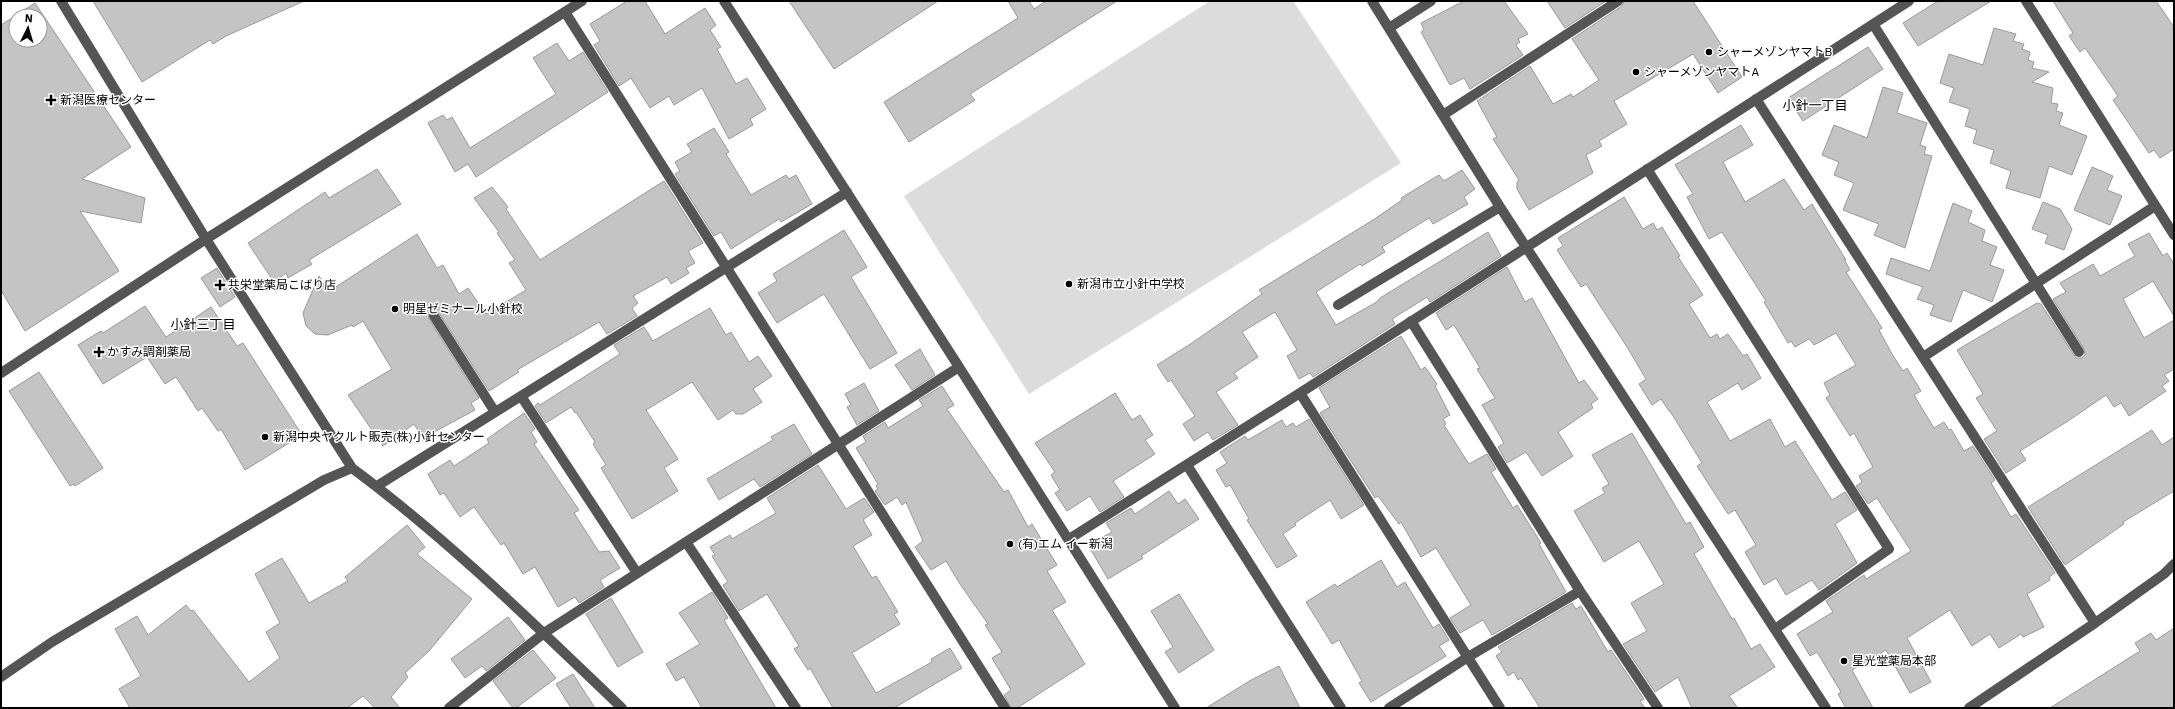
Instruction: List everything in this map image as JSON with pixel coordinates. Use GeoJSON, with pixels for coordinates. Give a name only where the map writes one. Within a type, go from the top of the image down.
{"type":"FeatureCollection","features":[{"type":"Feature","properties":{"kind":"street"},"geometry":{"type":"LineString","coordinates":[[61,1],[206,239],[352,468],[377,486],[498,588],[622,708]]}},
{"type":"Feature","properties":{"kind":"street"},"geometry":{"type":"LineString","coordinates":[[1,373],[206,239],[582,1]]}},
{"type":"Feature","properties":{"kind":"street"},"geometry":{"type":"LineString","coordinates":[[724,1],[1069,539],[1175,708]]}},
{"type":"Feature","properties":{"kind":"street"},"geometry":{"type":"LineString","coordinates":[[1372,1],[1500,207],[1826,708]]}},
{"type":"Feature","properties":{"kind":"street"},"geometry":{"type":"LineString","coordinates":[[1389,28],[1431,1]]}},
{"type":"Feature","properties":{"kind":"street"},"geometry":{"type":"LineString","coordinates":[[1443,115],[1618,1]]}},
{"type":"Feature","properties":{"kind":"street"},"geometry":{"type":"LineString","coordinates":[[1069,539],[1300,393],[1526,246],[1909,1]]}},
{"type":"Feature","properties":{"kind":"street"},"geometry":{"type":"LineString","coordinates":[[2026,1],[2174,234]]}},
{"type":"Feature","properties":{"kind":"street"},"geometry":{"type":"LineString","coordinates":[[565,12],[1005,708]]}},
{"type":"Feature","properties":{"kind":"street"},"geometry":{"type":"LineString","coordinates":[[1873,24],[2079,352]]}},
{"type":"Feature","properties":{"kind":"street"},"geometry":{"type":"LineString","coordinates":[[1756,99],[2095,623]]}},
{"type":"Feature","properties":{"kind":"street"},"geometry":{"type":"LineString","coordinates":[[1647,169],[1889,549],[1775,629]]}},
{"type":"Feature","properties":{"kind":"street"},"geometry":{"type":"LineString","coordinates":[[377,486],[847,192]]}},
{"type":"Feature","properties":{"kind":"street"},"geometry":{"type":"LineString","coordinates":[[1923,357],[2156,206]]}},
{"type":"Feature","properties":{"kind":"street"},"geometry":{"type":"LineString","coordinates":[[1338,305],[1500,207]]}},
{"type":"Feature","properties":{"kind":"street"},"geometry":{"type":"LineString","coordinates":[[434,316],[495,412]]}},
{"type":"Feature","properties":{"kind":"street"},"geometry":{"type":"LineString","coordinates":[[1411,321],[1580,591],[1658,708]]}},
{"type":"Feature","properties":{"kind":"street"},"geometry":{"type":"LineString","coordinates":[[449,708],[544,633],[959,367]]}},
{"type":"Feature","properties":{"kind":"street"},"geometry":{"type":"LineString","coordinates":[[1300,393],[1500,708]]}},
{"type":"Feature","properties":{"kind":"street"},"geometry":{"type":"LineString","coordinates":[[521,396],[638,573]]}},
{"type":"Feature","properties":{"kind":"street"},"geometry":{"type":"LineString","coordinates":[[1187,465],[1341,708]]}},
{"type":"Feature","properties":{"kind":"street"},"geometry":{"type":"LineString","coordinates":[[1,677],[52,642],[324,480],[352,468]]}},
{"type":"Feature","properties":{"kind":"street"},"geometry":{"type":"LineString","coordinates":[[686,542],[796,708]]}},
{"type":"Feature","properties":{"kind":"street"},"geometry":{"type":"LineString","coordinates":[[1969,708],[2095,623],[2164,574],[2174,564]]}},
{"type":"Feature","properties":{"kind":"street"},"geometry":{"type":"LineString","coordinates":[[1389,708],[1468,657],[1580,591]]}},
{"type":"Feature","properties":{"kind":"shaded area"},"geometry":{"type":"Polygon","coordinates":[[[1210,1],[1293,1],[1401,163],[1029,394],[904,196],[1210,1]]]}},
{"type":"Feature","properties":{"kind":"building"},"geometry":{"type":"Polygon","coordinates":[[[93,1],[304,1],[226,36],[213,44],[210,40],[142,82],[93,1]]]}},
{"type":"Feature","properties":{"kind":"building"},"geometry":{"type":"Polygon","coordinates":[[[627,1],[645,1],[665,34],[705,8],[716,25],[710,30],[721,47],[717,49],[736,84],[747,78],[766,109],[750,119],[753,125],[729,139],[702,88],[674,105],[669,96],[650,108],[631,78],[619,86],[594,45],[600,41],[590,24],[627,1]]]}},
{"type":"Feature","properties":{"kind":"building"},"geometry":{"type":"Polygon","coordinates":[[[789,1],[938,1],[834,69],[789,1]]]}},
{"type":"Feature","properties":{"kind":"building"},"geometry":{"type":"Polygon","coordinates":[[[1008,1],[1029,1],[1034,9],[1046,1],[1117,1],[970,94],[975,100],[909,142],[884,102],[1018,18],[1008,1]]]}},
{"type":"Feature","properties":{"kind":"building"},"geometry":{"type":"Polygon","coordinates":[[[1464,1],[1504,1],[1528,34],[1518,39],[1520,42],[1516,45],[1523,55],[1470,89],[1464,78],[1450,85],[1421,32],[1424,30],[1421,23],[1464,1]]]}},
{"type":"Feature","properties":{"kind":"building"},"geometry":{"type":"Polygon","coordinates":[[[1547,1],[1606,1],[1565,28],[1547,1]]]}},
{"type":"Feature","properties":{"kind":"building"},"geometry":{"type":"Polygon","coordinates":[[[1624,1],[1693,1],[1742,77],[1718,93],[1693,54],[1614,101],[1627,124],[1599,141],[1602,146],[1586,155],[1593,173],[1529,210],[1517,189],[1517,182],[1519,180],[1493,139],[1497,137],[1477,101],[1530,66],[1553,104],[1571,94],[1573,97],[1599,80],[1572,39],[1622,6],[1624,1]]]}},
{"type":"Feature","properties":{"kind":"building"},"geometry":{"type":"Polygon","coordinates":[[[1938,1],[1991,1],[1918,46],[1903,23],[1938,1]]]}},
{"type":"Feature","properties":{"kind":"building"},"geometry":{"type":"Polygon","coordinates":[[[2053,1],[2156,1],[2174,27],[2174,149],[2160,158],[2154,150],[2149,153],[2113,100],[2118,96],[2085,48],[2080,52],[2069,36],[2073,33],[2053,1]]]}},
{"type":"Feature","properties":{"kind":"building"},"geometry":{"type":"Polygon","coordinates":[[[35,3],[38,8],[27,8],[35,3]]]}},
{"type":"Feature","properties":{"kind":"building"},"geometry":{"type":"Polygon","coordinates":[[[8,20],[8,48],[48,48],[48,22],[131,147],[82,179],[145,198],[141,223],[80,211],[119,271],[25,331],[1,290],[1,25],[8,20]]]}},
{"type":"Feature","properties":{"kind":"building"},"geometry":{"type":"Polygon","coordinates":[[[1994,28],[2016,34],[2013,41],[2024,44],[2022,49],[2030,52],[2028,60],[2034,62],[2032,68],[2049,72],[2032,82],[2053,88],[2051,103],[2058,104],[2056,111],[2063,113],[2059,125],[2087,136],[2072,175],[2049,166],[2040,198],[2006,188],[2011,171],[1990,163],[1994,150],[1973,143],[1977,130],[1965,126],[1970,109],[1949,102],[1954,88],[1940,83],[1949,54],[1983,65],[1994,28]]]}},
{"type":"Feature","properties":{"kind":"building"},"geometry":{"type":"Polygon","coordinates":[[[557,43],[569,61],[583,52],[608,92],[476,177],[468,164],[455,172],[428,123],[443,115],[447,120],[452,117],[470,148],[556,94],[533,58],[557,43]]]}},
{"type":"Feature","properties":{"kind":"building"},"geometry":{"type":"Polygon","coordinates":[[[1868,47],[1883,69],[1803,121],[1788,98],[1868,47]]]}},
{"type":"Feature","properties":{"kind":"building"},"geometry":{"type":"Polygon","coordinates":[[[1883,87],[1903,93],[1897,113],[1927,123],[1920,145],[1926,147],[1924,154],[1932,156],[1905,248],[1874,235],[1879,224],[1843,210],[1854,183],[1834,175],[1839,162],[1822,155],[1834,125],[1867,138],[1883,87]]]}},
{"type":"Feature","properties":{"kind":"building"},"geometry":{"type":"Polygon","coordinates":[[[1741,125],[1753,145],[1723,162],[1745,202],[1784,179],[1804,210],[1812,204],[1846,260],[1844,259],[1850,270],[1846,272],[1882,328],[1879,330],[1892,354],[1903,371],[1907,368],[1921,391],[1914,395],[1934,428],[1944,422],[1949,430],[1951,429],[1964,451],[1973,446],[1995,480],[1991,483],[2011,517],[2016,514],[2055,573],[2049,577],[2050,580],[2027,594],[2044,627],[2023,637],[2021,634],[1999,648],[1990,634],[1972,646],[1950,610],[1907,638],[1931,682],[1910,693],[1886,650],[1852,670],[1873,708],[1846,708],[1838,694],[1841,692],[1817,652],[1810,656],[1797,634],[1833,612],[1826,601],[1864,575],[1866,579],[1911,551],[1877,498],[1868,504],[1856,486],[1862,482],[1859,476],[1873,467],[1854,433],[1850,436],[1826,398],[1830,395],[1824,383],[1856,365],[1836,333],[1814,345],[1809,339],[1795,347],[1791,341],[1788,343],[1764,302],[1766,301],[1722,232],[1709,239],[1687,197],[1693,194],[1675,165],[1741,125]]]}},
{"type":"Feature","properties":{"kind":"building"},"geometry":{"type":"Polygon","coordinates":[[[714,128],[729,152],[726,154],[751,195],[786,175],[789,179],[796,175],[812,204],[781,222],[779,219],[731,249],[721,232],[714,236],[675,174],[680,171],[675,162],[692,152],[687,144],[714,128]]]}},
{"type":"Feature","properties":{"kind":"building"},"geometry":{"type":"Polygon","coordinates":[[[2092,167],[2113,176],[2107,190],[2122,196],[2110,225],[2074,210],[2092,167]]]}},
{"type":"Feature","properties":{"kind":"building"},"geometry":{"type":"Polygon","coordinates":[[[377,169],[401,204],[309,260],[312,264],[288,278],[286,273],[274,282],[248,243],[325,192],[329,198],[377,169]]]}},
{"type":"Feature","properties":{"kind":"building"},"geometry":{"type":"Polygon","coordinates":[[[1462,170],[1475,189],[1464,197],[1468,204],[1433,224],[1429,218],[1382,247],[1385,252],[1362,266],[1360,264],[1316,292],[1336,325],[1375,303],[1380,298],[1488,232],[1501,256],[1430,302],[1427,297],[1392,319],[1395,324],[1313,377],[1310,373],[1299,379],[1287,356],[1297,350],[1275,312],[1242,332],[1258,357],[1234,373],[1238,378],[1216,392],[1238,425],[1213,440],[1208,432],[1194,441],[1183,424],[1195,416],[1171,380],[1168,382],[1157,365],[1192,343],[1262,294],[1259,290],[1373,220],[1402,200],[1401,198],[1439,175],[1444,181],[1462,170]]]}},
{"type":"Feature","properties":{"kind":"building"},"geometry":{"type":"Polygon","coordinates":[[[664,181],[703,243],[688,251],[695,263],[686,268],[689,273],[671,284],[667,277],[633,296],[638,303],[632,308],[637,316],[607,334],[599,322],[517,370],[519,372],[489,391],[437,310],[431,310],[428,313],[429,319],[479,398],[471,403],[475,410],[423,438],[414,424],[383,446],[348,395],[392,369],[363,321],[353,327],[352,325],[328,335],[315,334],[306,326],[303,313],[319,276],[328,292],[417,234],[437,268],[443,265],[459,294],[468,288],[486,314],[526,290],[509,263],[515,260],[497,233],[499,232],[474,198],[492,187],[508,207],[506,209],[540,260],[664,181]]]}},
{"type":"Feature","properties":{"kind":"building"},"geometry":{"type":"Polygon","coordinates":[[[1624,197],[1643,229],[1653,223],[1657,230],[1662,227],[1680,256],[1678,257],[1703,295],[1689,304],[1710,338],[1717,334],[1720,339],[1728,334],[1743,356],[1747,354],[1761,378],[1742,390],[1738,383],[1707,402],[1730,441],[1770,419],[1785,447],[1795,441],[1832,500],[1845,492],[1857,510],[1835,524],[1857,563],[1819,590],[1812,580],[1786,595],[1776,578],[1764,585],[1745,552],[1756,545],[1735,510],[1728,514],[1697,466],[1702,463],[1661,399],[1652,405],[1639,384],[1646,379],[1627,347],[1586,284],[1581,287],[1557,250],[1563,246],[1558,238],[1624,197]]]}},
{"type":"Feature","properties":{"kind":"building"},"geometry":{"type":"Polygon","coordinates":[[[2043,202],[2060,209],[2072,229],[2064,250],[2045,243],[2048,235],[2032,229],[2043,202]]]}},
{"type":"Feature","properties":{"kind":"building"},"geometry":{"type":"Polygon","coordinates":[[[1953,203],[1972,211],[1968,222],[1985,230],[1982,241],[1997,247],[1990,265],[2004,270],[1992,302],[1963,290],[1951,322],[1930,315],[1934,305],[1917,299],[1923,287],[1886,274],[1891,258],[1930,271],[1953,203]]]}},
{"type":"Feature","properties":{"kind":"building"},"geometry":{"type":"Polygon","coordinates":[[[844,230],[867,267],[851,277],[897,353],[870,369],[824,294],[777,323],[758,293],[777,281],[773,274],[844,230]]]}},
{"type":"Feature","properties":{"kind":"building"},"geometry":{"type":"Polygon","coordinates":[[[2149,233],[2163,256],[2167,253],[2174,264],[2174,316],[2153,281],[2123,299],[2144,338],[2174,320],[2174,369],[2164,375],[2169,381],[2162,386],[2166,391],[2129,416],[2121,403],[2114,407],[2106,395],[2020,451],[2026,460],[2006,473],[1984,439],[1997,431],[1976,398],[1983,394],[1957,350],[2037,303],[2041,304],[2076,358],[2082,358],[2085,355],[2084,349],[2053,299],[2066,292],[2060,283],[2093,264],[2100,276],[2135,256],[2128,244],[2149,233]]]}},
{"type":"Feature","properties":{"kind":"building"},"geometry":{"type":"Polygon","coordinates":[[[1507,267],[1525,302],[1532,298],[1579,383],[1584,380],[1598,399],[1591,404],[1593,408],[1558,432],[1573,456],[1542,476],[1526,452],[1507,463],[1498,447],[1504,443],[1482,405],[1495,398],[1477,369],[1480,368],[1454,325],[1446,330],[1436,313],[1507,267]]]}},
{"type":"Feature","properties":{"kind":"building"},"geometry":{"type":"Polygon","coordinates":[[[217,268],[235,297],[220,307],[201,278],[217,268]]]}},
{"type":"Feature","properties":{"kind":"building"},"geometry":{"type":"Polygon","coordinates":[[[145,306],[166,337],[211,307],[237,346],[243,343],[302,435],[245,470],[221,429],[218,431],[202,408],[198,411],[176,377],[165,384],[147,357],[103,384],[78,345],[101,331],[103,333],[145,306]]]}},
{"type":"Feature","properties":{"kind":"building"},"geometry":{"type":"Polygon","coordinates":[[[710,308],[726,335],[731,332],[749,362],[758,356],[772,376],[753,389],[762,402],[743,414],[736,414],[733,410],[718,420],[692,382],[646,410],[678,459],[664,468],[678,491],[632,519],[601,468],[606,465],[593,444],[595,442],[576,412],[575,413],[571,407],[546,423],[535,406],[538,403],[540,405],[620,354],[614,345],[644,327],[653,341],[710,308]]]}},
{"type":"Feature","properties":{"kind":"building"},"geometry":{"type":"Polygon","coordinates":[[[1401,336],[1421,370],[1425,367],[1437,384],[1435,386],[1450,415],[1443,419],[1446,424],[1444,425],[1469,464],[1487,454],[1496,469],[1491,472],[1513,508],[1517,505],[1541,543],[1539,544],[1566,592],[1492,635],[1483,620],[1460,633],[1450,618],[1471,605],[1436,548],[1421,557],[1401,522],[1399,524],[1378,496],[1375,498],[1320,413],[1330,407],[1319,388],[1401,336]]]}},
{"type":"Feature","properties":{"kind":"building"},"geometry":{"type":"Polygon","coordinates":[[[920,349],[935,375],[912,390],[895,365],[920,349]]]}},
{"type":"Feature","properties":{"kind":"building"},"geometry":{"type":"Polygon","coordinates":[[[39,372],[103,468],[75,486],[74,484],[70,486],[9,391],[39,372]]]}},
{"type":"Feature","properties":{"kind":"building"},"geometry":{"type":"Polygon","coordinates":[[[864,383],[879,411],[857,425],[847,407],[851,405],[845,394],[864,383]]]}},
{"type":"Feature","properties":{"kind":"building"},"geometry":{"type":"Polygon","coordinates":[[[942,386],[954,405],[947,409],[1004,492],[1008,490],[1028,527],[1032,524],[1057,565],[1047,571],[1066,602],[1052,610],[1085,664],[1017,708],[1011,708],[1004,695],[1011,690],[992,658],[1002,652],[985,625],[988,624],[946,561],[931,570],[915,547],[923,541],[906,502],[902,505],[897,497],[885,505],[875,491],[878,489],[876,486],[878,484],[856,448],[866,442],[863,436],[885,422],[888,428],[923,406],[919,400],[942,386]]]}},
{"type":"Feature","properties":{"kind":"building"},"geometry":{"type":"Polygon","coordinates":[[[1115,393],[1132,420],[1140,415],[1153,435],[1145,440],[1155,454],[1113,481],[1124,497],[1100,512],[1090,496],[1067,511],[1055,493],[1060,490],[1051,475],[1055,472],[1035,443],[1115,393]]]}},
{"type":"Feature","properties":{"kind":"building"},"geometry":{"type":"Polygon","coordinates":[[[524,413],[535,429],[531,432],[537,442],[534,444],[579,510],[574,513],[599,552],[609,551],[620,568],[600,580],[604,587],[579,603],[575,597],[558,607],[535,567],[523,574],[504,543],[501,545],[474,507],[460,517],[444,493],[440,495],[428,474],[450,460],[454,466],[489,443],[487,439],[524,413]]]}},
{"type":"Feature","properties":{"kind":"building"},"geometry":{"type":"Polygon","coordinates":[[[1309,419],[1364,505],[1341,519],[1330,500],[1295,523],[1296,525],[1283,534],[1297,556],[1277,568],[1247,520],[1249,519],[1230,485],[1226,487],[1216,470],[1227,463],[1220,452],[1245,436],[1248,440],[1282,420],[1286,427],[1293,423],[1296,427],[1309,419]]]}},
{"type":"Feature","properties":{"kind":"building"},"geometry":{"type":"Polygon","coordinates":[[[794,424],[812,454],[760,487],[754,479],[719,500],[707,479],[773,440],[771,437],[794,424]]]}},
{"type":"Feature","properties":{"kind":"building"},"geometry":{"type":"Polygon","coordinates":[[[2152,430],[2162,445],[2174,437],[2174,491],[2123,522],[2124,524],[2065,565],[2028,507],[2152,430]]]}},
{"type":"Feature","properties":{"kind":"building"},"geometry":{"type":"Polygon","coordinates":[[[1632,433],[1686,524],[1690,522],[1704,547],[1694,554],[1732,619],[1734,618],[1751,649],[1760,644],[1775,667],[1729,696],[1738,708],[1692,708],[1678,677],[1655,692],[1623,644],[1647,631],[1631,603],[1664,584],[1639,541],[1604,562],[1574,511],[1605,493],[1602,488],[1609,484],[1592,455],[1632,433]]]}},
{"type":"Feature","properties":{"kind":"building"},"geometry":{"type":"Polygon","coordinates":[[[818,465],[846,509],[864,498],[874,512],[863,520],[872,535],[853,546],[872,578],[876,576],[898,612],[894,614],[900,624],[852,653],[876,693],[932,662],[931,659],[950,648],[962,668],[894,708],[833,708],[810,668],[808,670],[794,649],[799,646],[767,594],[739,611],[723,585],[728,582],[712,556],[715,555],[710,547],[730,535],[732,539],[776,513],[767,498],[818,465]]]}},
{"type":"Feature","properties":{"kind":"building"},"geometry":{"type":"Polygon","coordinates":[[[1169,491],[1178,504],[1185,499],[1199,519],[1141,556],[1143,558],[1108,579],[1088,545],[1112,532],[1106,523],[1131,508],[1135,514],[1169,491]]]}},
{"type":"Feature","properties":{"kind":"building"},"geometry":{"type":"Polygon","coordinates":[[[407,525],[425,547],[417,554],[472,599],[429,651],[405,673],[408,677],[391,697],[400,708],[375,708],[363,696],[347,708],[130,708],[119,689],[141,676],[115,629],[137,616],[148,635],[186,605],[191,611],[193,610],[249,682],[280,658],[266,632],[280,623],[255,574],[282,558],[309,603],[348,581],[345,577],[407,525]]]}},
{"type":"Feature","properties":{"kind":"building"},"geometry":{"type":"Polygon","coordinates":[[[1381,560],[1397,587],[1405,582],[1433,628],[1439,624],[1449,640],[1439,646],[1446,656],[1371,702],[1359,683],[1362,681],[1339,640],[1332,644],[1306,602],[1335,584],[1337,587],[1381,560]]]}},
{"type":"Feature","properties":{"kind":"building"},"geometry":{"type":"Polygon","coordinates":[[[712,592],[728,618],[724,620],[776,708],[702,708],[684,677],[676,681],[666,664],[700,644],[679,613],[712,592]]]}},
{"type":"Feature","properties":{"kind":"building"},"geometry":{"type":"Polygon","coordinates":[[[1179,594],[1214,650],[1179,673],[1165,652],[1173,647],[1151,611],[1179,594]]]}},
{"type":"Feature","properties":{"kind":"building"},"geometry":{"type":"Polygon","coordinates":[[[611,598],[643,652],[618,667],[586,614],[611,598]]]}},
{"type":"Feature","properties":{"kind":"building"},"geometry":{"type":"Polygon","coordinates":[[[1572,603],[1576,609],[1581,606],[1608,652],[1611,650],[1644,699],[1640,701],[1645,708],[1540,708],[1521,678],[1518,680],[1514,672],[1508,676],[1496,656],[1502,652],[1498,647],[1572,603]]]}},
{"type":"Feature","properties":{"kind":"building"},"geometry":{"type":"Polygon","coordinates":[[[508,617],[525,640],[486,671],[482,666],[465,678],[451,659],[508,617]]]}},
{"type":"Feature","properties":{"kind":"building"},"geometry":{"type":"Polygon","coordinates":[[[2174,628],[2174,708],[2050,708],[2140,651],[2135,643],[2151,633],[2156,640],[2174,628]]]}},
{"type":"Feature","properties":{"kind":"building"},"geometry":{"type":"Polygon","coordinates":[[[533,650],[556,678],[516,708],[513,708],[493,681],[533,650]]]}},
{"type":"Feature","properties":{"kind":"building"},"geometry":{"type":"Polygon","coordinates":[[[1279,666],[1300,708],[1206,708],[1251,680],[1279,666]]]}},
{"type":"Feature","properties":{"kind":"building"},"geometry":{"type":"Polygon","coordinates":[[[573,674],[595,708],[571,708],[556,684],[573,674]]]}},
{"type":"Feature","properties":{"kind":"place","name":"シャーメゾンヤマトB"},"geometry":{"type":"Point","coordinates":[1709,52]}},
{"type":"Feature","properties":{"kind":"place","name":"シャーメゾンヤマトA"},"geometry":{"type":"Point","coordinates":[1636,72]}},
{"type":"Feature","properties":{"kind":"place","name":"新潟医療センター"},"geometry":{"type":"Point","coordinates":[51,100]}},
{"type":"Feature","properties":{"kind":"place","name":"新潟市立小針中学校"},"geometry":{"type":"Point","coordinates":[1069,284]}},
{"type":"Feature","properties":{"kind":"place","name":"共栄堂薬局こばり店"},"geometry":{"type":"Point","coordinates":[220,285]}},
{"type":"Feature","properties":{"kind":"place","name":"明星ゼミナール小針校"},"geometry":{"type":"Point","coordinates":[395,309]}},
{"type":"Feature","properties":{"kind":"place","name":"かすみ調剤薬局"},"geometry":{"type":"Point","coordinates":[99,352]}},
{"type":"Feature","properties":{"kind":"place","name":"新潟中央ヤクルト販売(株)小針センター"},"geometry":{"type":"Point","coordinates":[265,437]}},
{"type":"Feature","properties":{"kind":"place","name":"(有)エム イー新潟"},"geometry":{"type":"Point","coordinates":[1010,544]}},
{"type":"Feature","properties":{"kind":"place","name":"星光堂薬局本部"},"geometry":{"type":"Point","coordinates":[1844,661]}},
{"type":"Feature","properties":{"kind":"district","name":"小針一丁目"},"geometry":{"type":"Point","coordinates":[1815,105]}},
{"type":"Feature","properties":{"kind":"district","name":"小針三丁目"},"geometry":{"type":"Point","coordinates":[203,324]}}]}
